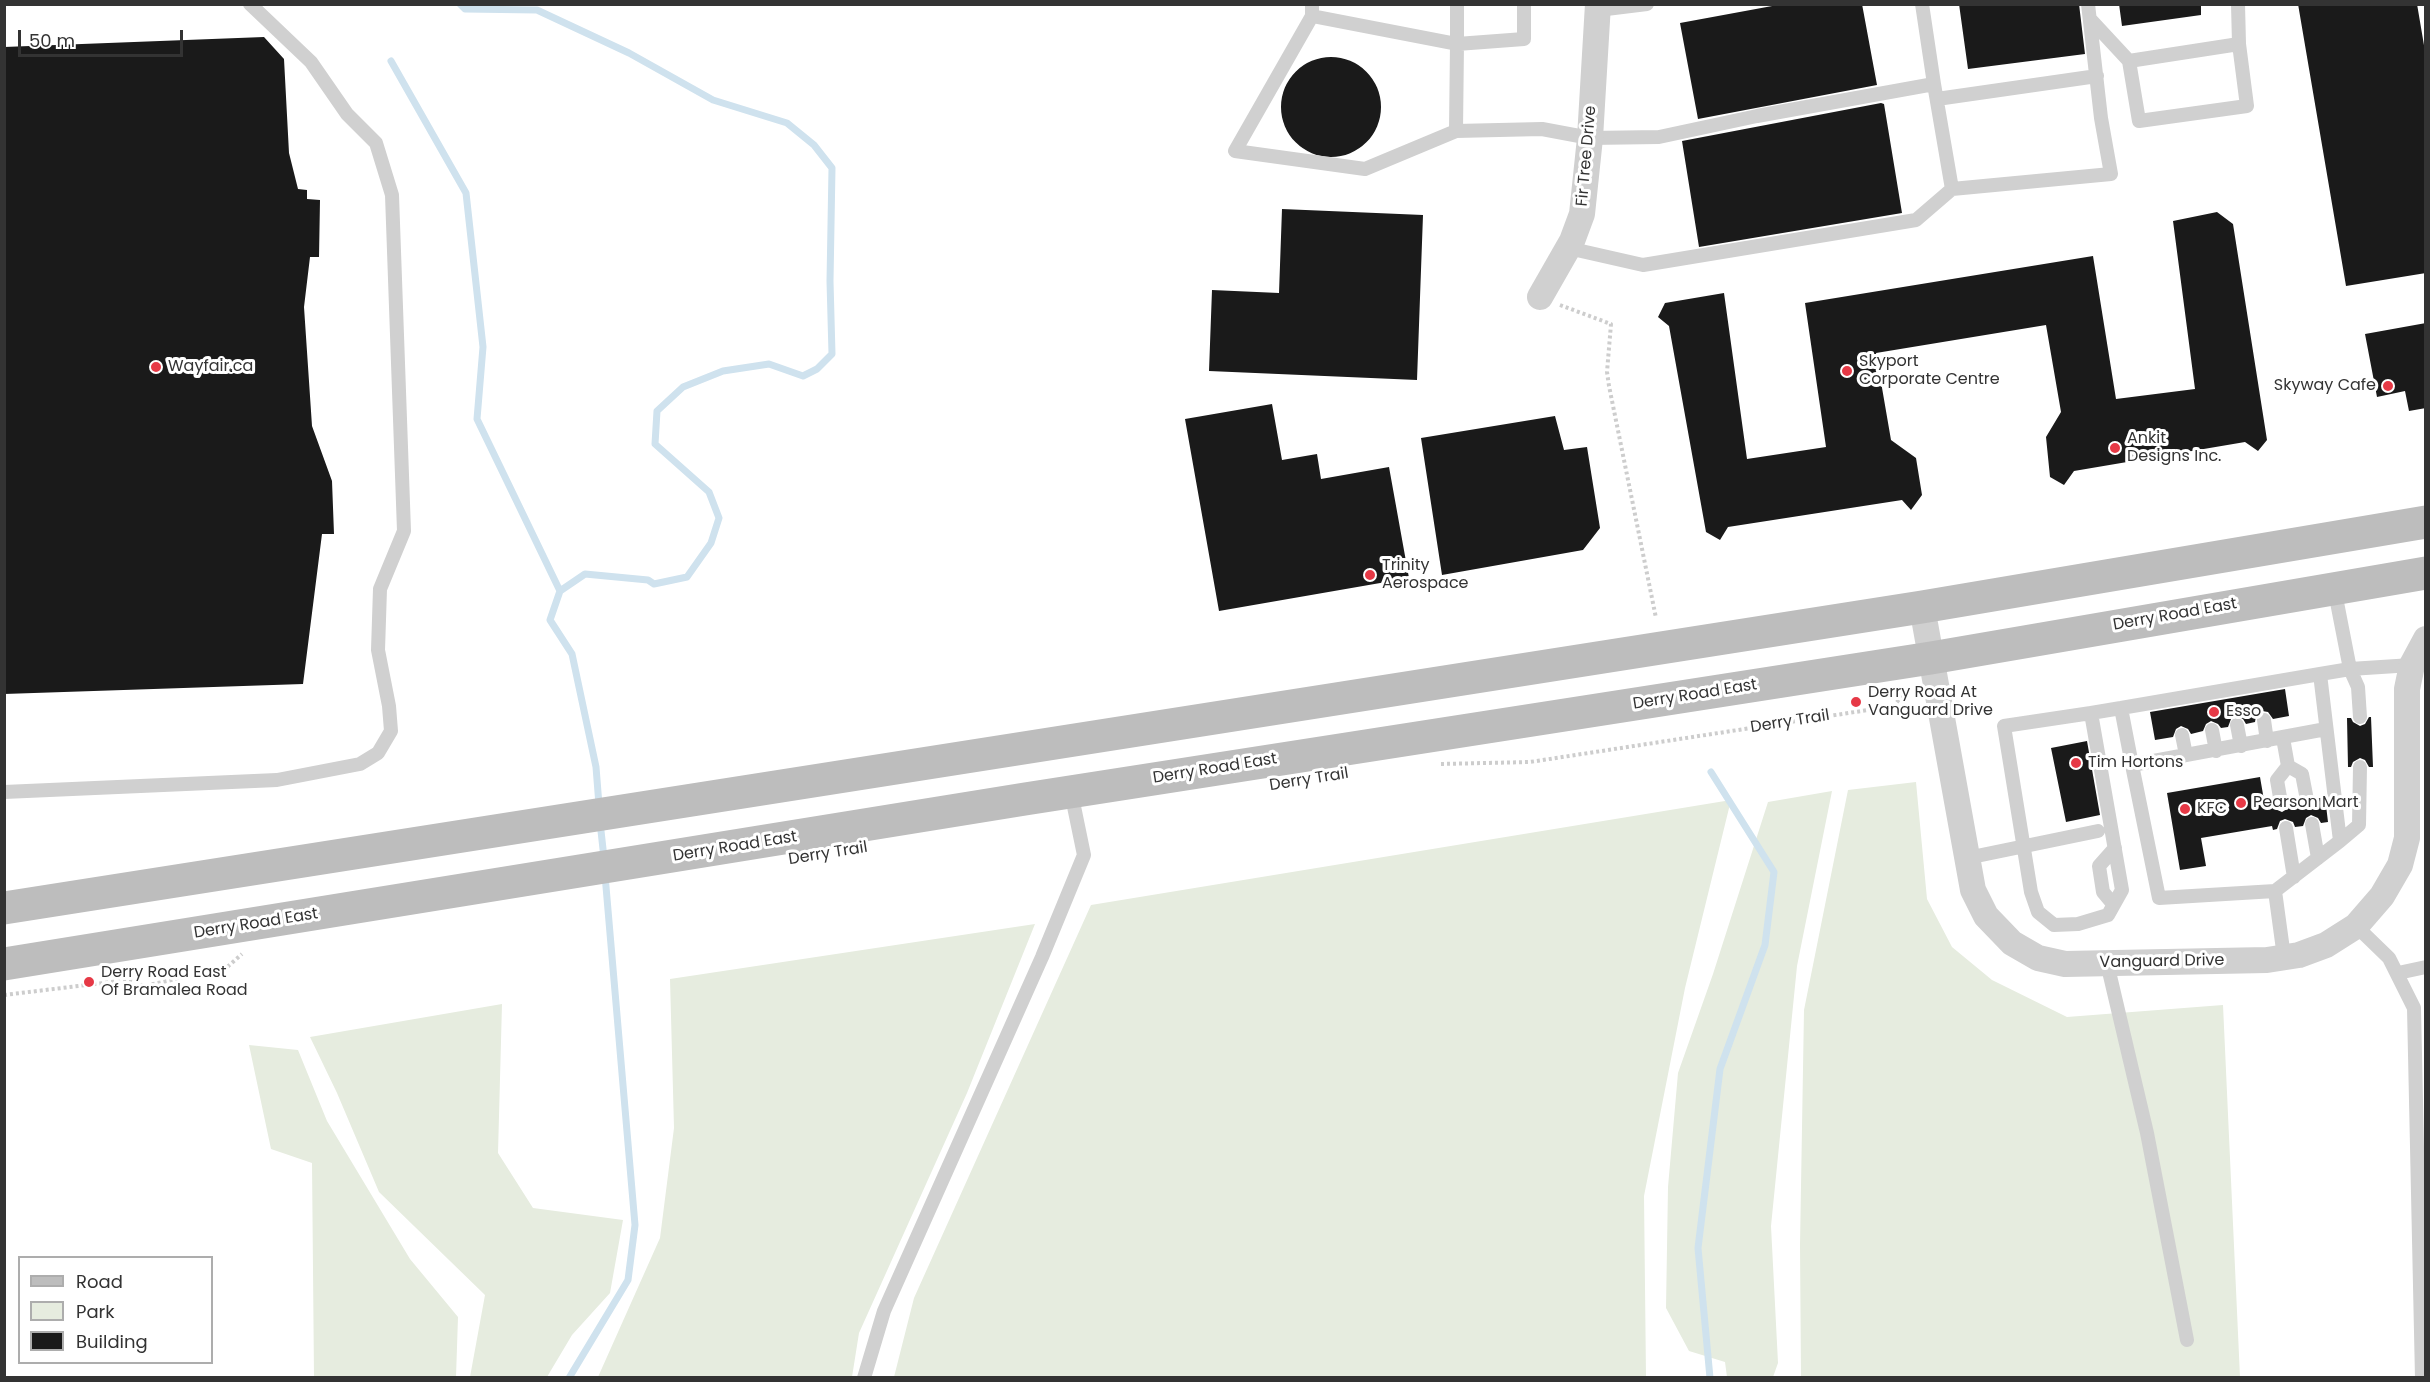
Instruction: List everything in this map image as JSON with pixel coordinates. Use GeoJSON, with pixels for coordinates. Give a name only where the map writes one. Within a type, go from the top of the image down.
{"type":"FeatureCollection","features":[{"type":"Feature","properties":{"kind":"main road"},"geometry":{"type":"LineString","coordinates":[[4,908],[1922,607],[2426,522]]}},
{"type":"Feature","properties":{"kind":"main road","name":"Derry Road East"},"geometry":{"type":"LineString","coordinates":[[4,964],[562,876],[1071,792],[1932,658],[2334,587],[2426,573]]}},
{"type":"Feature","properties":{"kind":"street","name":"Fir Tree Drive"},"geometry":{"type":"LineString","coordinates":[[1540,297],[1568,248],[1582,214],[1590,138],[1598,7]]}},
{"type":"Feature","properties":{"kind":"street","name":"Vanguard Drive"},"geometry":{"type":"LineString","coordinates":[[1922,607],[1973,890],[1986,916],[2012,943],[2038,958],[2065,964],[2267,960],[2299,956],[2326,945],[2356,926],[2382,896],[2400,865],[2407,838],[2407,689],[2412,665],[2426,639]]}},
{"type":"Feature","properties":{"kind":"lane"},"geometry":{"type":"LineString","coordinates":[[4,792],[277,780],[360,764],[378,753],[390,731],[389,706],[378,650],[380,589],[404,531],[392,195],[376,143],[347,114],[310,62],[250,4]]}},
{"type":"Feature","properties":{"kind":"lane"},"geometry":{"type":"LineString","coordinates":[[1456,131],[1457,4]]}},
{"type":"Feature","properties":{"kind":"lane"},"geometry":{"type":"LineString","coordinates":[[1524,4],[1524,39],[1457,44],[1312,10],[1235,151],[1365,169],[1456,131],[1542,129],[1590,138],[1659,137],[1757,116],[1934,84]]}},
{"type":"Feature","properties":{"kind":"lane"},"geometry":{"type":"LineString","coordinates":[[1598,7],[1647,4]]}},
{"type":"Feature","properties":{"kind":"lane"},"geometry":{"type":"LineString","coordinates":[[1922,4],[1952,189]]}},
{"type":"Feature","properties":{"kind":"lane"},"geometry":{"type":"LineString","coordinates":[[1568,248],[1643,265],[1916,220],[1952,189],[2111,174],[2088,4]]}},
{"type":"Feature","properties":{"kind":"lane"},"geometry":{"type":"LineString","coordinates":[[2090,19],[2129,61],[2139,121],[2247,106],[2239,44],[2238,4]]}},
{"type":"Feature","properties":{"kind":"lane"},"geometry":{"type":"LineString","coordinates":[[2129,61],[2239,44]]}},
{"type":"Feature","properties":{"kind":"lane"},"geometry":{"type":"LineString","coordinates":[[1937,99],[2097,76]]}},
{"type":"Feature","properties":{"kind":"lane"},"geometry":{"type":"LineString","coordinates":[[2334,587],[2350,669],[2358,687],[2360,717]]}},
{"type":"Feature","properties":{"kind":"lane"},"geometry":{"type":"LineString","coordinates":[[2091,713],[2122,890],[2108,915],[2078,924],[2054,925],[2038,912],[2031,892],[2004,726],[2121,708],[2176,702],[2350,669],[2412,665]]}},
{"type":"Feature","properties":{"kind":"lane"},"geometry":{"type":"LineString","coordinates":[[2320,674],[2340,841]]}},
{"type":"Feature","properties":{"kind":"lane"},"geometry":{"type":"LineString","coordinates":[[2121,708],[2159,898],[2275,891],[2359,825],[2360,767]]}},
{"type":"Feature","properties":{"kind":"lane"},"geometry":{"type":"LineString","coordinates":[[2264,720],[2267,741]]}},
{"type":"Feature","properties":{"kind":"lane"},"geometry":{"type":"LineString","coordinates":[[2238,725],[2241,746]]}},
{"type":"Feature","properties":{"kind":"lane"},"geometry":{"type":"LineString","coordinates":[[2132,765],[2326,729]]}},
{"type":"Feature","properties":{"kind":"lane"},"geometry":{"type":"LineString","coordinates":[[2212,730],[2216,751]]}},
{"type":"Feature","properties":{"kind":"lane"},"geometry":{"type":"LineString","coordinates":[[2182,735],[2186,755]]}},
{"type":"Feature","properties":{"kind":"lane"},"geometry":{"type":"LineString","coordinates":[[2283,738],[2288,766],[2301,774],[2307,800]]}},
{"type":"Feature","properties":{"kind":"lane"},"geometry":{"type":"LineString","coordinates":[[2281,803],[2277,780],[2288,766]]}},
{"type":"Feature","properties":{"kind":"lane"},"geometry":{"type":"LineString","coordinates":[[864,1377],[884,1311],[1042,957],[1084,855],[1071,792]]}},
{"type":"Feature","properties":{"kind":"lane"},"geometry":{"type":"LineString","coordinates":[[2312,824],[2318,858]]}},
{"type":"Feature","properties":{"kind":"lane"},"geometry":{"type":"LineString","coordinates":[[2286,828],[2294,877]]}},
{"type":"Feature","properties":{"kind":"lane"},"geometry":{"type":"LineString","coordinates":[[1966,858],[2098,831]]}},
{"type":"Feature","properties":{"kind":"lane"},"geometry":{"type":"LineString","coordinates":[[2275,891],[2284,957]]}},
{"type":"Feature","properties":{"kind":"lane"},"geometry":{"type":"LineString","coordinates":[[2356,926],[2389,958],[2414,1008],[2422,1377]]}},
{"type":"Feature","properties":{"kind":"lane"},"geometry":{"type":"LineString","coordinates":[[2107,963],[2147,1133],[2187,1340]]}},
{"type":"Feature","properties":{"kind":"lane"},"geometry":{"type":"LineString","coordinates":[[2398,974],[2426,967]]}},
{"type":"Feature","properties":{"kind":"path"},"geometry":{"type":"LineString","coordinates":[[1540,297],[1611,324],[1607,372],[1609,386],[1656,618]]}},
{"type":"Feature","properties":{"kind":"path","name":"Derry Trail"},"geometry":{"type":"LineString","coordinates":[[1440,764],[1530,762],[1894,706],[1932,658]]}},
{"type":"Feature","properties":{"kind":"green space"},"geometry":{"type":"Polygon","coordinates":[[[1916,782],[1927,899],[1952,947],[1992,980],[2067,1017],[2223,1005],[2240,1377],[1801,1378],[1800,1245],[1804,1010],[1848,790],[1916,782]]]}},
{"type":"Feature","properties":{"kind":"green space"},"geometry":{"type":"Polygon","coordinates":[[[1832,791],[1797,966],[1771,1226],[1778,1363],[1773,1377],[1727,1377],[1725,1362],[1689,1351],[1666,1308],[1668,1187],[1678,1073],[1713,974],[1768,802],[1832,791]]]}},
{"type":"Feature","properties":{"kind":"green space"},"geometry":{"type":"Polygon","coordinates":[[[1731,800],[1685,988],[1644,1196],[1646,1377],[894,1377],[914,1298],[1091,905],[1731,800]]]}},
{"type":"Feature","properties":{"kind":"green space"},"geometry":{"type":"Polygon","coordinates":[[[1035,924],[967,1093],[859,1333],[852,1377],[598,1377],[660,1238],[674,1128],[670,979],[1035,924]]]}},
{"type":"Feature","properties":{"kind":"green space"},"geometry":{"type":"Polygon","coordinates":[[[502,1004],[498,1153],[533,1208],[623,1220],[610,1293],[572,1335],[547,1377],[470,1377],[485,1295],[379,1192],[337,1093],[310,1037],[502,1004]]]}},
{"type":"Feature","properties":{"kind":"green space"},"geometry":{"type":"Polygon","coordinates":[[[249,1045],[298,1050],[327,1121],[410,1259],[458,1317],[456,1377],[314,1377],[312,1163],[271,1149],[249,1045]]]}},
{"type":"Feature","properties":{"kind":"building"},"geometry":{"type":"Polygon","coordinates":[[[1783,4],[1862,4],[1877,85],[1698,119],[1680,23],[1783,4]]]}},
{"type":"Feature","properties":{"kind":"building"},"geometry":{"type":"Polygon","coordinates":[[[1959,4],[2079,4],[2085,54],[1968,69],[1959,4]]]}},
{"type":"Feature","properties":{"kind":"building"},"geometry":{"type":"Polygon","coordinates":[[[2119,4],[2201,4],[2201,15],[2122,26],[2119,4]]]}},
{"type":"Feature","properties":{"kind":"building"},"geometry":{"type":"Polygon","coordinates":[[[2298,4],[2417,4],[2426,57],[2426,273],[2346,286],[2298,4]]]}},
{"type":"Feature","properties":{"kind":"building","name":"Wayfair.ca"},"geometry":{"type":"Polygon","coordinates":[[[264,37],[284,59],[289,153],[298,189],[307,190],[307,199],[320,200],[319,257],[310,257],[304,307],[312,426],[332,481],[334,534],[322,534],[303,684],[4,694],[4,47],[264,37]]]}},
{"type":"Feature","properties":{"kind":"building"},"geometry":{"type":"Polygon","coordinates":[[[1331,57],[1359,65],[1373,79],[1381,107],[1373,135],[1359,149],[1331,157],[1303,149],[1289,135],[1281,107],[1289,79],[1303,65],[1331,57]]]}},
{"type":"Feature","properties":{"kind":"building"},"geometry":{"type":"Polygon","coordinates":[[[1884,104],[1902,213],[1699,247],[1682,141],[1884,104]]]}},
{"type":"Feature","properties":{"kind":"building"},"geometry":{"type":"Polygon","coordinates":[[[1282,209],[1423,215],[1417,380],[1209,371],[1212,290],[1279,293],[1282,209]]]}},
{"type":"Feature","properties":{"kind":"building","name":"Skyport Corporate Centre"},"geometry":{"type":"Polygon","coordinates":[[[2217,212],[2233,224],[2267,440],[2258,451],[2245,442],[2074,471],[2064,485],[2050,477],[2046,437],[2061,412],[2046,325],[1876,353],[1891,440],[1916,458],[1922,495],[1911,510],[1902,500],[1728,527],[1720,540],[1706,532],[1669,326],[1658,317],[1665,303],[1724,293],[1747,459],[1826,447],[1805,303],[2093,256],[2116,399],[2195,389],[2173,221],[2217,212]]]}},
{"type":"Feature","properties":{"kind":"building"},"geometry":{"type":"Polygon","coordinates":[[[2426,323],[2426,408],[2409,411],[2405,391],[2377,397],[2365,334],[2426,323]]]}},
{"type":"Feature","properties":{"kind":"building"},"geometry":{"type":"Polygon","coordinates":[[[1272,404],[1282,460],[1317,454],[1321,479],[1389,467],[1409,578],[1219,611],[1185,419],[1272,404]]]}},
{"type":"Feature","properties":{"kind":"building"},"geometry":{"type":"Polygon","coordinates":[[[1555,416],[1564,450],[1587,447],[1600,528],[1583,550],[1442,575],[1421,438],[1555,416]]]}},
{"type":"Feature","properties":{"kind":"building"},"geometry":{"type":"Polygon","coordinates":[[[2285,689],[2289,716],[2273,719],[2268,712],[2262,711],[2256,716],[2255,722],[2246,724],[2243,719],[2236,716],[2231,719],[2228,727],[2221,728],[2211,721],[2206,724],[2203,731],[2191,734],[2188,729],[2181,726],[2176,729],[2173,737],[2155,740],[2150,712],[2285,689]]]}},
{"type":"Feature","properties":{"kind":"building"},"geometry":{"type":"Polygon","coordinates":[[[2371,717],[2373,767],[2369,767],[2365,760],[2360,758],[2348,767],[2347,718],[2351,718],[2360,726],[2365,724],[2371,717]]]}},
{"type":"Feature","properties":{"kind":"building"},"geometry":{"type":"Polygon","coordinates":[[[2087,741],[2100,815],[2066,822],[2051,748],[2087,741]]]}},
{"type":"Feature","properties":{"kind":"building"},"geometry":{"type":"Polygon","coordinates":[[[2260,777],[2265,806],[2272,805],[2282,812],[2287,809],[2290,802],[2298,801],[2301,806],[2308,809],[2313,806],[2316,799],[2325,797],[2328,822],[2321,823],[2318,818],[2311,815],[2306,818],[2303,826],[2295,827],[2293,822],[2285,819],[2280,821],[2277,829],[2273,830],[2272,826],[2201,838],[2206,866],[2180,870],[2167,793],[2260,777]]]}},
{"type":"Feature","properties":{"kind":"waterway"},"geometry":{"type":"LineString","coordinates":[[460,4],[465,9],[537,10],[629,53],[713,100],[787,123],[814,145],[832,168],[830,281],[832,354],[817,369],[803,376],[769,364],[723,371],[683,387],[657,411],[655,444],[709,492],[719,518],[711,543],[687,577],[654,584],[648,580],[585,574],[560,591],[550,620],[572,654],[596,767],[599,805]]}},
{"type":"Feature","properties":{"kind":"waterway"},"geometry":{"type":"LineString","coordinates":[[391,61],[466,193],[483,347],[477,419],[560,591]]}},
{"type":"Feature","properties":{"kind":"waterway"},"geometry":{"type":"LineString","coordinates":[[1710,1378],[1698,1248],[1720,1069],[1765,945],[1774,872],[1711,772]]}},
{"type":"Feature","properties":{"kind":"waterway"},"geometry":{"type":"LineString","coordinates":[[600,822],[604,858]]}},
{"type":"Feature","properties":{"kind":"waterway"},"geometry":{"type":"LineString","coordinates":[[569,1378],[628,1280],[635,1225],[605,875]]}},
{"type":"Feature","properties":{"kind":"place","name":"Wayfair.ca"},"geometry":{"type":"Point","coordinates":[156,367]}},
{"type":"Feature","properties":{"kind":"place","name":"Skyport Corporate Centre"},"geometry":{"type":"Point","coordinates":[1847,371]}},
{"type":"Feature","properties":{"kind":"place","name":"Skyway Cafe"},"geometry":{"type":"Point","coordinates":[2388,386]}},
{"type":"Feature","properties":{"kind":"place","name":"Ankit Designs Inc."},"geometry":{"type":"Point","coordinates":[2115,448]}},
{"type":"Feature","properties":{"kind":"place","name":"Trinity Aerospace"},"geometry":{"type":"Point","coordinates":[1370,575]}},
{"type":"Feature","properties":{"kind":"place","name":"Derry Road At Vanguard Drive"},"geometry":{"type":"Point","coordinates":[1856,702]}},
{"type":"Feature","properties":{"kind":"place","name":"Esso"},"geometry":{"type":"Point","coordinates":[2214,712]}},
{"type":"Feature","properties":{"kind":"place","name":"Tim Hortons"},"geometry":{"type":"Point","coordinates":[2076,763]}},
{"type":"Feature","properties":{"kind":"place","name":"Pearson Mart"},"geometry":{"type":"Point","coordinates":[2241,803]}},
{"type":"Feature","properties":{"kind":"place","name":"KFC"},"geometry":{"type":"Point","coordinates":[2185,809]}},
{"type":"Feature","properties":{"kind":"place","name":"Derry Road East Of Bramalea Road"},"geometry":{"type":"Point","coordinates":[89,982]}}]}
